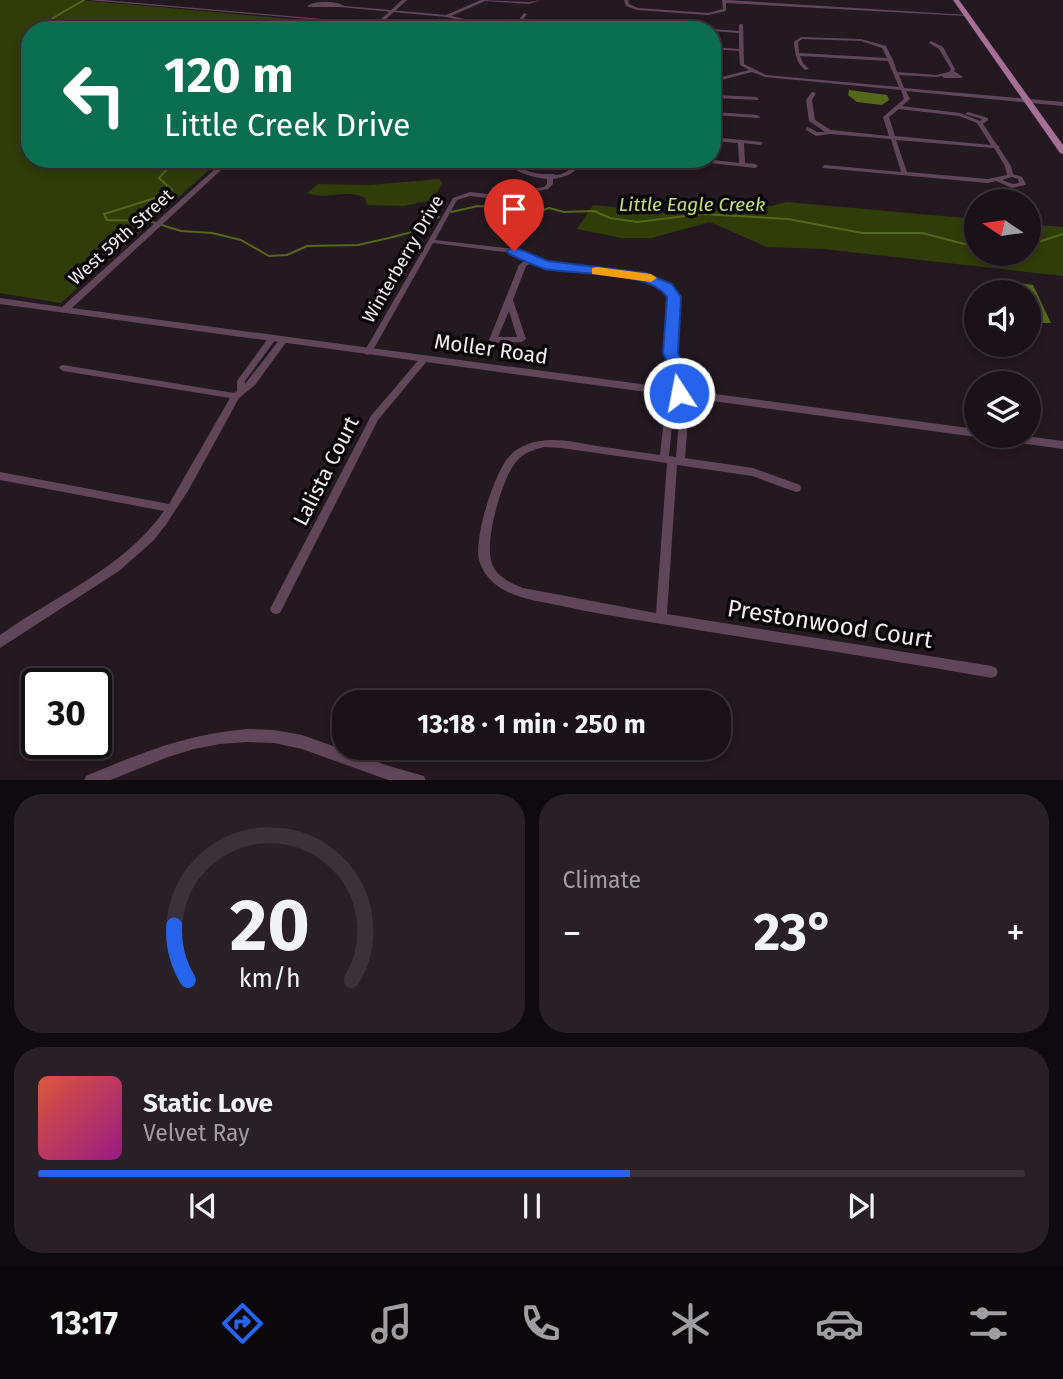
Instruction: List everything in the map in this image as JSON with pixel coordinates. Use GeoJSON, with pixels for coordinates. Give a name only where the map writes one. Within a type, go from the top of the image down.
{"type":"FeatureCollection","features":[{"type":"Feature","properties":{"kind":"main road"},"geometry":{"type":"LineString","coordinates":[[956,0],[1063,151]]}},
{"type":"Feature","properties":{"kind":"street"},"geometry":{"type":"LineString","coordinates":[[90,0],[341,21]]}},
{"type":"Feature","properties":{"kind":"street"},"geometry":{"type":"LineString","coordinates":[[380,21],[405,0]]}},
{"type":"Feature","properties":{"kind":"street"},"geometry":{"type":"LineString","coordinates":[[446,16],[484,0],[530,3],[539,0]]}},
{"type":"Feature","properties":{"kind":"street"},"geometry":{"type":"LineString","coordinates":[[626,0],[627,6],[639,9],[708,14],[723,12],[724,1],[753,1],[967,15]]}},
{"type":"Feature","properties":{"kind":"street"},"geometry":{"type":"LineString","coordinates":[[342,7],[336,9],[309,6],[316,3],[446,16],[468,21]]}},
{"type":"Feature","properties":{"kind":"street"},"geometry":{"type":"LineString","coordinates":[[520,21],[525,14]]}},
{"type":"Feature","properties":{"kind":"street"},"geometry":{"type":"LineString","coordinates":[[741,25],[742,65],[750,71],[774,78],[1063,102]]}},
{"type":"Feature","properties":{"kind":"street"},"geometry":{"type":"LineString","coordinates":[[721,31],[741,32]]}},
{"type":"Feature","properties":{"kind":"street"},"geometry":{"type":"LineString","coordinates":[[807,69],[800,64],[797,54],[803,38],[861,40],[883,46],[907,100],[886,117],[905,174]]}},
{"type":"Feature","properties":{"kind":"street"},"geometry":{"type":"LineString","coordinates":[[896,73],[961,77],[952,72],[941,48],[931,42]]}},
{"type":"Feature","properties":{"kind":"street"},"geometry":{"type":"LineString","coordinates":[[721,49],[741,50]]}},
{"type":"Feature","properties":{"kind":"street"},"geometry":{"type":"LineString","coordinates":[[797,54],[891,60]]}},
{"type":"Feature","properties":{"kind":"street"},"geometry":{"type":"LineString","coordinates":[[721,78],[750,71]]}},
{"type":"Feature","properties":{"kind":"street"},"geometry":{"type":"LineString","coordinates":[[942,76],[952,72]]}},
{"type":"Feature","properties":{"kind":"street"},"geometry":{"type":"LineString","coordinates":[[814,93],[809,100],[818,127]]}},
{"type":"Feature","properties":{"kind":"street"},"geometry":{"type":"LineString","coordinates":[[721,97],[756,99]]}},
{"type":"Feature","properties":{"kind":"street"},"geometry":{"type":"LineString","coordinates":[[743,98],[743,116]]}},
{"type":"Feature","properties":{"kind":"street"},"geometry":{"type":"LineString","coordinates":[[899,107],[963,116],[980,123],[1008,166],[1010,175]]}},
{"type":"Feature","properties":{"kind":"street"},"geometry":{"type":"LineString","coordinates":[[721,114],[757,117]]}},
{"type":"Feature","properties":{"kind":"street"},"geometry":{"type":"LineString","coordinates":[[830,132],[818,127],[808,128],[816,134],[830,132],[997,147]]}},
{"type":"Feature","properties":{"kind":"street"},"geometry":{"type":"LineString","coordinates":[[721,140],[760,144]]}},
{"type":"Feature","properties":{"kind":"street"},"geometry":{"type":"LineString","coordinates":[[741,142],[742,165]]}},
{"type":"Feature","properties":{"kind":"street"},"geometry":{"type":"LineString","coordinates":[[721,162],[755,166]]}},
{"type":"Feature","properties":{"kind":"street"},"geometry":{"type":"LineString","coordinates":[[825,167],[998,180],[1012,186],[1023,184],[1020,178],[1010,175],[998,180]]}},
{"type":"Feature","properties":{"kind":"street","name":"West 59th Street"},"geometry":{"type":"LineString","coordinates":[[64,310],[220,168]]}},
{"type":"Feature","properties":{"kind":"street"},"geometry":{"type":"LineString","coordinates":[[516,168],[526,175],[550,176]]}},
{"type":"Feature","properties":{"kind":"street","name":"Winterberry Drive"},"geometry":{"type":"LineString","coordinates":[[368,352],[457,197],[470,194],[496,197],[546,188],[550,184],[550,176],[570,172],[574,168]]}},
{"type":"Feature","properties":{"kind":"street"},"geometry":{"type":"LineString","coordinates":[[430,241],[514,251],[549,266],[651,279],[664,285],[674,297],[670,353],[677,368],[679,393],[661,618]]}},
{"type":"Feature","properties":{"kind":"street"},"geometry":{"type":"LineString","coordinates":[[509,300],[522,339],[494,340],[501,320],[509,300],[523,265],[531,259]]}},
{"type":"Feature","properties":{"kind":"street","name":"Moller Road"},"geometry":{"type":"LineString","coordinates":[[3,304],[964,431]]}},
{"type":"Feature","properties":{"kind":"street"},"geometry":{"type":"LineString","coordinates":[[1,641],[129,556],[157,528],[238,393],[252,383],[277,340]]}},
{"type":"Feature","properties":{"kind":"street","name":"Lalista Court"},"geometry":{"type":"LineString","coordinates":[[276,609],[374,418],[424,359]]}},
{"type":"Feature","properties":{"kind":"street"},"geometry":{"type":"LineString","coordinates":[[63,368],[238,393]]}},
{"type":"Feature","properties":{"kind":"street"},"geometry":{"type":"LineString","coordinates":[[672,461],[679,393]]}},
{"type":"Feature","properties":{"kind":"street"},"geometry":{"type":"LineString","coordinates":[[1041,442],[1063,445]]}},
{"type":"Feature","properties":{"kind":"street","name":"Prestonwood Court"},"geometry":{"type":"LineString","coordinates":[[672,461],[545,444],[521,451],[507,463],[501,475],[482,546],[484,561],[496,579],[522,593],[992,671]]}},
{"type":"Feature","properties":{"kind":"street"},"geometry":{"type":"LineString","coordinates":[[672,461],[753,472],[796,488]]}},
{"type":"Feature","properties":{"kind":"street"},"geometry":{"type":"LineString","coordinates":[[0,476],[171,508]]}},
{"type":"Feature","properties":{"kind":"street"},"geometry":{"type":"LineString","coordinates":[[91,780],[114,776],[192,741],[251,735],[304,743],[419,780]]}},
{"type":"Feature","properties":{"kind":"shaded area"},"geometry":{"type":"Polygon","coordinates":[[[0,0],[79,0],[313,21],[21,21],[21,168],[211,168],[61,303],[0,293],[0,0]]]}},
{"type":"Feature","properties":{"kind":"shaded area"},"geometry":{"type":"Polygon","coordinates":[[[849,90],[887,95],[889,100],[882,105],[857,102],[848,95],[849,90]]]}},
{"type":"Feature","properties":{"kind":"shaded area"},"geometry":{"type":"Polygon","coordinates":[[[439,179],[442,183],[433,200],[404,206],[367,205],[365,198],[351,194],[321,196],[307,193],[318,184],[369,185],[439,179]]]}},
{"type":"Feature","properties":{"kind":"shaded area"},"geometry":{"type":"Polygon","coordinates":[[[712,201],[771,206],[787,202],[964,218],[964,265],[823,249],[767,247],[710,222],[652,238],[621,238],[577,229],[593,205],[654,211],[712,201]]]}},
{"type":"Feature","properties":{"kind":"shaded area"},"geometry":{"type":"Polygon","coordinates":[[[1041,225],[1063,227],[1063,276],[974,266],[1041,266],[1041,225]]]}},
{"type":"Feature","properties":{"kind":"shaded area"},"geometry":{"type":"Polygon","coordinates":[[[1041,302],[1051,323],[1041,323],[1041,302]]]}},
{"type":"Feature","properties":{"kind":"waterway","name":"Little Eagle Creek"},"geometry":{"type":"LineString","coordinates":[[51,21],[84,0]]}},
{"type":"Feature","properties":{"kind":"waterway","name":"Little Eagle Creek"},"geometry":{"type":"LineString","coordinates":[[169,168],[159,178],[172,190],[165,195],[104,214],[107,220],[149,221],[181,231],[212,233],[241,240],[269,256],[287,255],[307,246],[358,245],[389,238],[412,232],[439,217]]}},
{"type":"Feature","properties":{"kind":"waterway","name":"Little Eagle Creek"},"geometry":{"type":"LineString","coordinates":[[451,212],[478,206],[499,207],[509,213],[526,216],[549,208],[564,212],[594,211],[610,218],[637,222],[702,214],[788,219],[862,233],[922,233],[964,244]]}},
{"type":"Feature","properties":{"kind":"waterway","name":"Little Eagle Creek"},"geometry":{"type":"LineString","coordinates":[[1041,241],[1063,234]]}},
{"type":"Feature","properties":{"kind":"slow traffic"},"geometry":{"type":"LineString","coordinates":[[597,271],[651,278]]}},
{"type":"Feature","properties":{"kind":"route"},"geometry":{"type":"LineString","coordinates":[[514,251],[545,265],[645,277],[667,287],[674,297],[670,353],[677,368],[679,393]]}}]}
